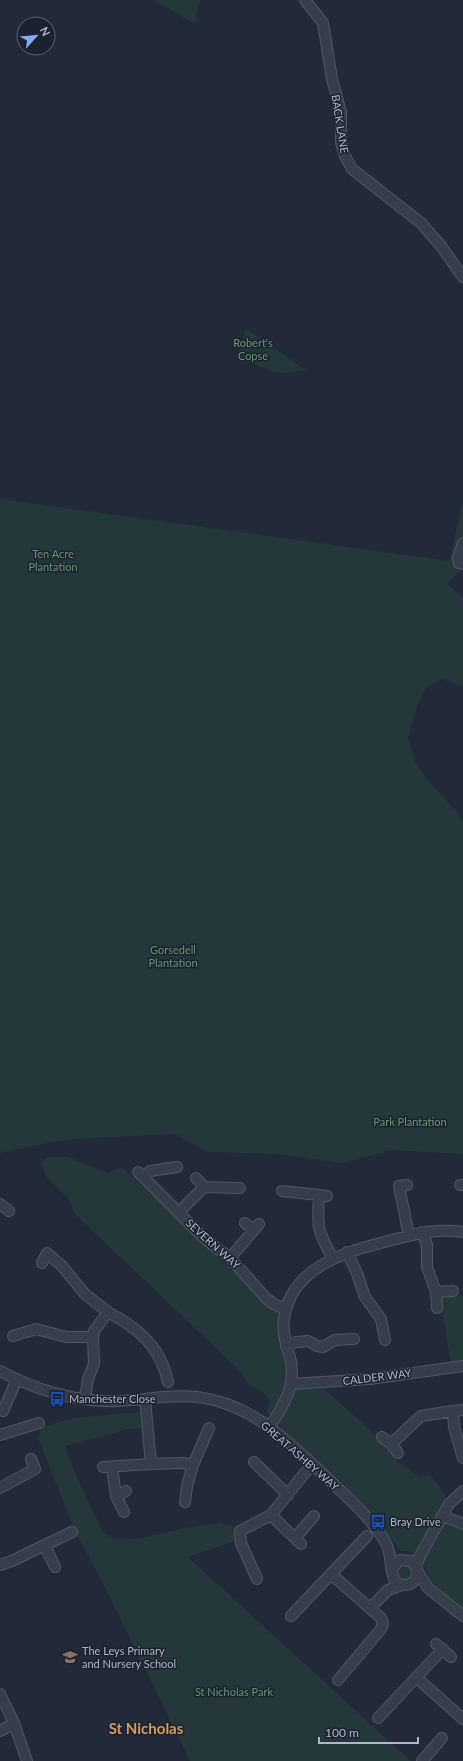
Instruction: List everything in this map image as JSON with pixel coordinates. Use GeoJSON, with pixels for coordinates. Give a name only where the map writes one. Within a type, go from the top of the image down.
{"type":"FeatureCollection","features":[{"type":"Feature","properties":{"kind":"street","name":"BACK LANE"},"geometry":{"type":"LineString","coordinates":[[305,0],[323,23],[332,79],[341,112],[341,142],[345,156],[352,170],[420,223],[441,246],[463,277]]}},
{"type":"Feature","properties":{"kind":"street"},"geometry":{"type":"LineString","coordinates":[[463,543],[458,558],[459,562],[463,564]]}},
{"type":"Feature","properties":{"kind":"street","name":"SEVERN WAY"},"geometry":{"type":"LineString","coordinates":[[177,1167],[150,1171],[140,1175],[212,1245],[230,1258],[267,1299],[285,1309]]}},
{"type":"Feature","properties":{"kind":"street"},"geometry":{"type":"LineString","coordinates":[[196,1178],[204,1186],[240,1188]]}},
{"type":"Feature","properties":{"kind":"street"},"geometry":{"type":"LineString","coordinates":[[178,1213],[204,1186]]}},
{"type":"Feature","properties":{"kind":"street"},"geometry":{"type":"LineString","coordinates":[[399,1186],[409,1236]]}},
{"type":"Feature","properties":{"kind":"street"},"geometry":{"type":"LineString","coordinates":[[282,1191],[323,1196],[318,1226],[321,1238],[333,1258]]}},
{"type":"Feature","properties":{"kind":"street"},"geometry":{"type":"LineString","coordinates":[[0,1204],[9,1211]]}},
{"type":"Feature","properties":{"kind":"street"},"geometry":{"type":"LineString","coordinates":[[230,1258],[256,1227],[245,1223]]}},
{"type":"Feature","properties":{"kind":"street"},"geometry":{"type":"LineString","coordinates":[[269,1427],[287,1400],[291,1384],[292,1367],[286,1346],[283,1324],[285,1309],[291,1295],[303,1279],[333,1258],[347,1252],[422,1232],[442,1229],[463,1232]]}},
{"type":"Feature","properties":{"kind":"street"},"geometry":{"type":"LineString","coordinates":[[422,1232],[427,1245],[427,1267],[430,1282],[436,1292],[437,1308]]}},
{"type":"Feature","properties":{"kind":"street"},"geometry":{"type":"LineString","coordinates":[[347,1252],[357,1272],[365,1297],[381,1319],[385,1340]]}},
{"type":"Feature","properties":{"kind":"street"},"geometry":{"type":"LineString","coordinates":[[42,1263],[47,1253],[62,1266],[86,1294],[108,1312],[133,1326],[163,1361],[168,1382]]}},
{"type":"Feature","properties":{"kind":"street"},"geometry":{"type":"LineString","coordinates":[[436,1292],[453,1291]]}},
{"type":"Feature","properties":{"kind":"street"},"geometry":{"type":"LineString","coordinates":[[85,1399],[88,1379],[94,1364],[92,1337],[96,1327],[108,1312]]}},
{"type":"Feature","properties":{"kind":"street"},"geometry":{"type":"LineString","coordinates":[[13,1336],[36,1329],[66,1337],[92,1337]]}},
{"type":"Feature","properties":{"kind":"street"},"geometry":{"type":"LineString","coordinates":[[286,1346],[296,1342],[308,1341],[317,1346],[323,1346],[335,1340],[354,1339]]}},
{"type":"Feature","properties":{"kind":"street","name":"CALDER WAY"},"geometry":{"type":"LineString","coordinates":[[291,1384],[370,1379],[463,1366]]}},
{"type":"Feature","properties":{"kind":"street","name":"GREAT ASHBY WAY"},"geometry":{"type":"LineString","coordinates":[[0,1371],[48,1391],[85,1399],[109,1401],[187,1396],[213,1400],[242,1410],[269,1427],[312,1464],[370,1521],[389,1551],[407,1565],[428,1588],[463,1616]]}},
{"type":"Feature","properties":{"kind":"street"},"geometry":{"type":"LineString","coordinates":[[0,1410],[3,1411],[17,1379]]}},
{"type":"Feature","properties":{"kind":"street"},"geometry":{"type":"LineString","coordinates":[[145,1399],[152,1464]]}},
{"type":"Feature","properties":{"kind":"street"},"geometry":{"type":"LineString","coordinates":[[391,1444],[421,1416],[458,1410],[454,1427],[463,1458]]}},
{"type":"Feature","properties":{"kind":"street"},"geometry":{"type":"LineString","coordinates":[[0,1435],[39,1422]]}},
{"type":"Feature","properties":{"kind":"street"},"geometry":{"type":"LineString","coordinates":[[185,1502],[187,1486],[193,1465],[209,1428]]}},
{"type":"Feature","properties":{"kind":"street"},"geometry":{"type":"LineString","coordinates":[[382,1437],[391,1444],[398,1454]]}},
{"type":"Feature","properties":{"kind":"street"},"geometry":{"type":"LineString","coordinates":[[0,1488],[35,1469],[31,1458]]}},
{"type":"Feature","properties":{"kind":"street"},"geometry":{"type":"LineString","coordinates":[[124,1512],[116,1496],[108,1467],[183,1462],[193,1465]]}},
{"type":"Feature","properties":{"kind":"street"},"geometry":{"type":"LineString","coordinates":[[256,1579],[249,1570],[241,1543],[240,1531],[271,1515],[312,1464]]}},
{"type":"Feature","properties":{"kind":"street"},"geometry":{"type":"LineString","coordinates":[[256,1468],[288,1495]]}},
{"type":"Feature","properties":{"kind":"street"},"geometry":{"type":"LineString","coordinates":[[116,1496],[126,1491]]}},
{"type":"Feature","properties":{"kind":"street"},"geometry":{"type":"LineString","coordinates":[[402,1583],[391,1573],[407,1565],[420,1554],[449,1504],[463,1491]]}},
{"type":"Feature","properties":{"kind":"street"},"geometry":{"type":"LineString","coordinates":[[271,1515],[298,1541],[314,1516]]}},
{"type":"Feature","properties":{"kind":"street"},"geometry":{"type":"LineString","coordinates":[[443,1516],[463,1524]]}},
{"type":"Feature","properties":{"kind":"street"},"geometry":{"type":"LineString","coordinates":[[0,1565],[45,1546],[72,1532]]}},
{"type":"Feature","properties":{"kind":"street"},"geometry":{"type":"LineString","coordinates":[[291,1616],[367,1536]]}},
{"type":"Feature","properties":{"kind":"street"},"geometry":{"type":"LineString","coordinates":[[45,1546],[55,1567]]}},
{"type":"Feature","properties":{"kind":"street"},"geometry":{"type":"LineString","coordinates":[[370,1608],[388,1590],[402,1583],[416,1579],[407,1565]]}},
{"type":"Feature","properties":{"kind":"street"},"geometry":{"type":"LineString","coordinates":[[332,1574],[381,1618],[383,1626],[338,1680]]}},
{"type":"Feature","properties":{"kind":"street","name":"GREAT ASHBY WAY"},"geometry":{"type":"LineString","coordinates":[[402,1583],[428,1588]]}},
{"type":"Feature","properties":{"kind":"street"},"geometry":{"type":"LineString","coordinates":[[378,1718],[417,1678],[439,1646],[451,1657]]}},
{"type":"Feature","properties":{"kind":"street"},"geometry":{"type":"LineString","coordinates":[[417,1678],[463,1719]]}},
{"type":"Feature","properties":{"kind":"street"},"geometry":{"type":"LineString","coordinates":[[0,1694],[14,1723],[27,1761]]}},
{"type":"Feature","properties":{"kind":"street"},"geometry":{"type":"LineString","coordinates":[[0,1731],[14,1723]]}},
{"type":"Feature","properties":{"kind":"street"},"geometry":{"type":"LineString","coordinates":[[420,1760],[442,1738]]}},
{"type":"Feature","properties":{"kind":"green space"},"geometry":{"type":"Polygon","coordinates":[[[154,0],[201,0],[195,24],[154,0]]]}},
{"type":"Feature","properties":{"kind":"green space","name":"Robert's Copse"},"geometry":{"type":"Polygon","coordinates":[[[246,329],[307,371],[278,373],[237,358],[246,329]]]}},
{"type":"Feature","properties":{"kind":"green space"},"geometry":{"type":"Polygon","coordinates":[[[0,499],[449,561],[463,500],[463,568],[447,584],[463,598],[463,687],[442,679],[426,688],[417,706],[408,738],[415,761],[426,778],[458,813],[463,823],[463,1154],[392,1150],[342,1163],[276,1154],[208,1152],[175,1134],[92,1138],[51,1142],[0,1153],[0,499]]]}},
{"type":"Feature","properties":{"kind":"green space"},"geometry":{"type":"Polygon","coordinates":[[[48,1157],[68,1157],[107,1173],[122,1167],[279,1314],[288,1382],[322,1387],[372,1432],[396,1460],[421,1478],[429,1474],[446,1495],[437,1513],[450,1523],[463,1528],[463,1609],[432,1583],[424,1566],[411,1551],[401,1551],[372,1516],[267,1413],[270,1399],[268,1396],[247,1383],[242,1373],[75,1214],[67,1197],[46,1176],[40,1163],[48,1157]]]}},
{"type":"Feature","properties":{"kind":"green space"},"geometry":{"type":"Polygon","coordinates":[[[463,1296],[463,1363],[451,1365],[441,1301],[444,1297],[463,1296]]]}},
{"type":"Feature","properties":{"kind":"green space","name":"St Nicholas Park"},"geometry":{"type":"Polygon","coordinates":[[[139,1412],[141,1428],[128,1429],[65,1446],[76,1475],[103,1532],[114,1539],[141,1538],[185,1528],[220,1523],[232,1526],[236,1541],[188,1557],[411,1761],[190,1761],[103,1583],[75,1531],[38,1438],[41,1427],[74,1418],[139,1412]]]}},
{"type":"Feature","properties":{"kind":"green space"},"geometry":{"type":"Polygon","coordinates":[[[405,1565],[410,1567],[412,1572],[410,1577],[405,1579],[400,1577],[398,1572],[400,1567],[405,1565]]]}},
{"type":"Feature","properties":{"kind":"place","name":"Manchester Close"},"geometry":{"type":"Point","coordinates":[57,1399]}},
{"type":"Feature","properties":{"kind":"place","name":"Bray Drive"},"geometry":{"type":"Point","coordinates":[378,1522]}},
{"type":"Feature","properties":{"kind":"place","name":"The Leys Primary and Nursery School"},"geometry":{"type":"Point","coordinates":[70,1657]}},
{"type":"Feature","properties":{"kind":"district","name":"St Nicholas"},"geometry":{"type":"Point","coordinates":[146,1729]}},
{"type":"Feature","properties":{"kind":"park label","name":"Ten Acre Plantation"},"geometry":{"type":"Point","coordinates":[53,560]}},
{"type":"Feature","properties":{"kind":"park label","name":"Gorsedell Plantation"},"geometry":{"type":"Point","coordinates":[173,956]}},
{"type":"Feature","properties":{"kind":"park label","name":"Park Plantation"},"geometry":{"type":"Point","coordinates":[410,1122]}}]}
